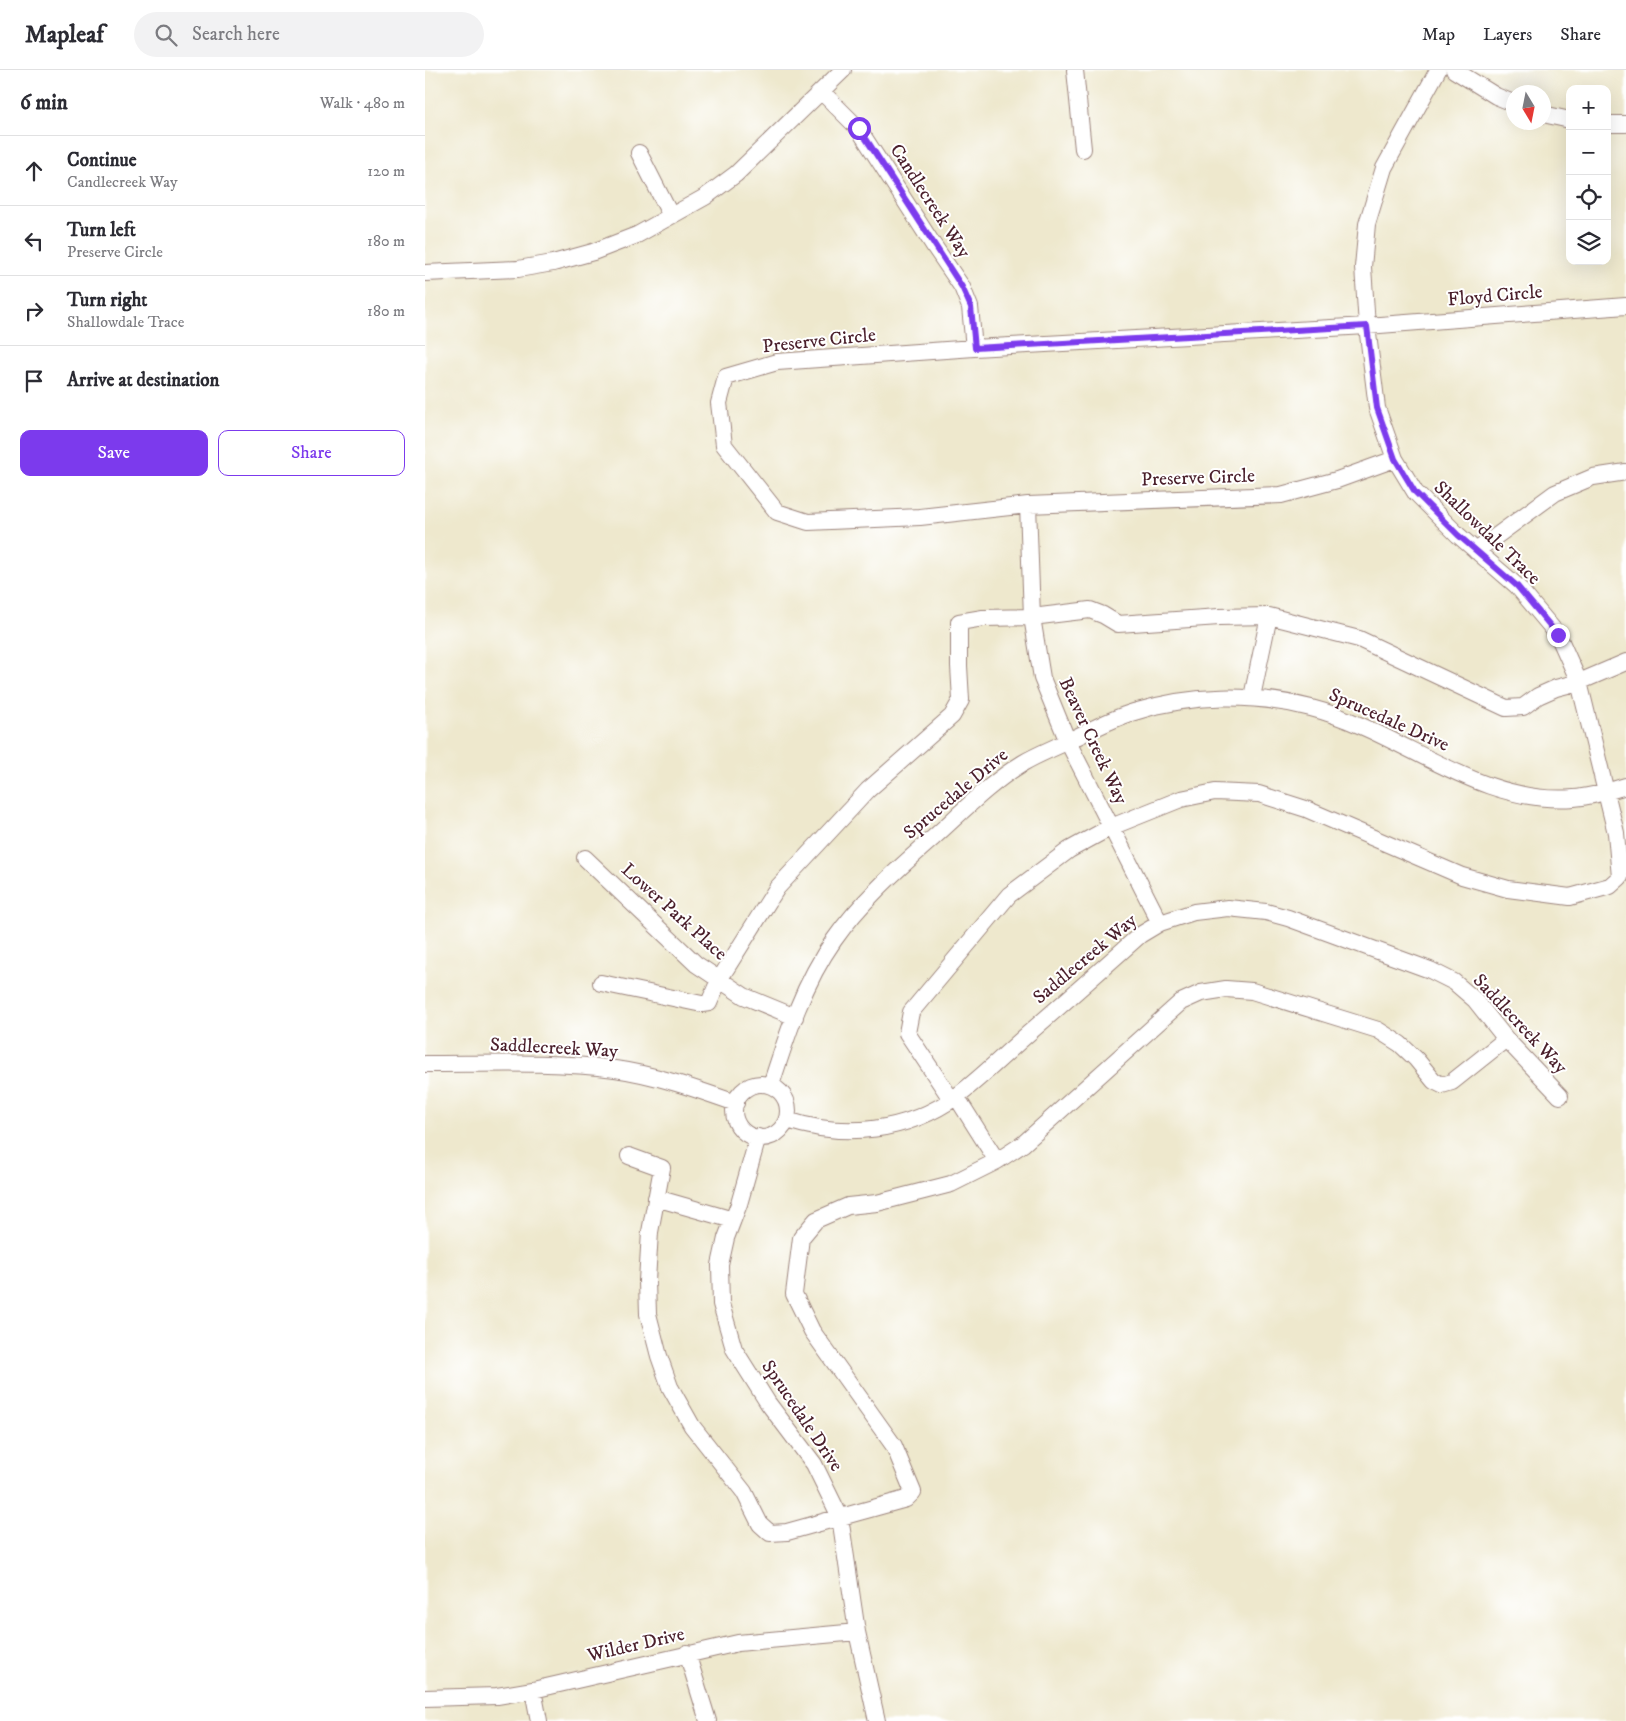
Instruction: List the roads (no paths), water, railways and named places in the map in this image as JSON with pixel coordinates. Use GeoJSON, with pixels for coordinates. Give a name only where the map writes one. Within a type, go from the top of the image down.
{"type":"FeatureCollection","features":[{"type":"Feature","properties":{"kind":"street"},"geometry":{"type":"LineString","coordinates":[[425,273],[518,269],[553,263],[593,252],[637,235],[705,197],[736,174],[843,70]]}},
{"type":"Feature","properties":{"kind":"street"},"geometry":{"type":"LineString","coordinates":[[1075,70],[1083,149]]}},
{"type":"Feature","properties":{"kind":"street","name":"Shallowdale Trace"},"geometry":{"type":"LineString","coordinates":[[1438,70],[1384,168],[1367,224],[1363,267],[1367,326],[1377,408],[1395,459],[1415,492],[1458,535],[1517,586],[1558,635],[1579,682],[1616,833],[1623,879]]}},
{"type":"Feature","properties":{"kind":"street"},"geometry":{"type":"LineString","coordinates":[[1454,70],[1506,100]]}},
{"type":"Feature","properties":{"kind":"street","name":"Candlecreek Way"},"geometry":{"type":"LineString","coordinates":[[821,92],[859,128],[962,287],[971,307],[975,348]]}},
{"type":"Feature","properties":{"kind":"street"},"geometry":{"type":"LineString","coordinates":[[1551,116],[1566,119]]}},
{"type":"Feature","properties":{"kind":"street"},"geometry":{"type":"LineString","coordinates":[[1611,124],[1626,124]]}},
{"type":"Feature","properties":{"kind":"street"},"geometry":{"type":"LineString","coordinates":[[639,153],[671,216]]}},
{"type":"Feature","properties":{"kind":"street","name":"Floyd Circle"},"geometry":{"type":"LineString","coordinates":[[1367,326],[1626,306]]}},
{"type":"Feature","properties":{"kind":"street","name":"Preserve Circle"},"geometry":{"type":"LineString","coordinates":[[1367,326],[975,348],[777,362],[726,377],[719,403],[724,445],[777,512],[808,522],[920,517],[1028,505],[1281,495],[1337,480],[1395,459]]}},
{"type":"Feature","properties":{"kind":"street"},"geometry":{"type":"LineString","coordinates":[[1476,551],[1555,493],[1593,477],[1626,472]]}},
{"type":"Feature","properties":{"kind":"street","name":"Beaver Creek Way"},"geometry":{"type":"LineString","coordinates":[[1028,505],[1032,617],[1042,678],[1068,742],[1160,923]]}},
{"type":"Feature","properties":{"kind":"street"},"geometry":{"type":"LineString","coordinates":[[601,983],[702,1004],[709,1003],[719,980],[777,888],[868,790],[952,716],[961,700],[959,622],[983,618],[1032,617],[1090,610],[1118,624],[1219,617],[1269,616],[1359,638],[1506,708],[1523,707],[1538,696],[1555,688],[1579,682],[1626,662]]}},
{"type":"Feature","properties":{"kind":"street"},"geometry":{"type":"LineString","coordinates":[[1252,698],[1269,616]]}},
{"type":"Feature","properties":{"kind":"street","name":"Sprucedale Drive"},"geometry":{"type":"LineString","coordinates":[[771,1085],[795,1017],[817,968],[833,941],[857,910],[891,875],[992,786],[1024,762],[1100,725],[1133,712],[1171,702],[1207,697],[1252,698],[1300,705],[1350,721],[1468,778],[1523,795],[1548,798],[1576,798],[1626,786]]}},
{"type":"Feature","properties":{"kind":"street"},"geometry":{"type":"LineString","coordinates":[[997,1161],[907,1033],[911,1012],[1009,895],[1069,850],[1111,827],[1181,799],[1215,792],[1259,794],[1307,809],[1462,876],[1508,889],[1570,896],[1610,886],[1623,879]]}},
{"type":"Feature","properties":{"kind":"street","name":"Lower Park Place"},"geometry":{"type":"LineString","coordinates":[[585,858],[696,964],[744,996],[795,1017]]}},
{"type":"Feature","properties":{"kind":"street","name":"Saddlecreek Way"},"geometry":{"type":"LineString","coordinates":[[787,1120],[804,1126],[834,1131],[863,1131],[899,1124],[930,1112],[954,1098],[1140,935],[1160,923],[1194,912],[1228,908],[1266,912],[1288,918],[1430,970],[1454,982],[1475,1000],[1506,1039],[1561,1096]]}},
{"type":"Feature","properties":{"kind":"street"},"geometry":{"type":"LineString","coordinates":[[629,1156],[663,1168],[650,1232],[647,1281],[648,1314],[659,1356],[670,1387],[692,1426],[744,1492],[760,1524],[770,1533],[787,1532],[906,1500],[913,1492],[894,1446],[812,1331],[794,1294],[801,1238],[816,1220],[848,1206],[877,1203],[951,1184],[997,1161],[1023,1144],[1181,1002],[1201,993],[1226,989],[1252,991],[1378,1030],[1400,1044],[1416,1059],[1434,1082],[1442,1085],[1451,1082],[1506,1039]]}},
{"type":"Feature","properties":{"kind":"street","name":"Saddlecreek Way"},"geometry":{"type":"LineString","coordinates":[[425,1064],[565,1064],[616,1069],[685,1085],[736,1103]]}},
{"type":"Feature","properties":{"kind":"street"},"geometry":{"type":"LineString","coordinates":[[760,1084],[771,1085],[785,1097],[789,1111],[787,1120],[781,1129],[773,1135],[758,1137],[748,1134],[740,1127],[735,1118],[736,1103],[741,1093],[749,1087],[760,1084]]}},
{"type":"Feature","properties":{"kind":"street","name":"Sprucedale Drive"},"geometry":{"type":"LineString","coordinates":[[758,1137],[726,1238],[720,1265],[721,1304],[734,1349],[768,1403],[815,1464],[840,1517],[857,1632],[877,1721]]}},
{"type":"Feature","properties":{"kind":"street"},"geometry":{"type":"LineString","coordinates":[[657,1198],[733,1220]]}},
{"type":"Feature","properties":{"kind":"street","name":"Wilder Drive"},"geometry":{"type":"LineString","coordinates":[[425,1698],[497,1696],[533,1690],[687,1653],[738,1643],[857,1632]]}},
{"type":"Feature","properties":{"kind":"street"},"geometry":{"type":"LineString","coordinates":[[687,1653],[708,1721]]}},
{"type":"Feature","properties":{"kind":"street"},"geometry":{"type":"LineString","coordinates":[[533,1690],[539,1721]]}}]}
